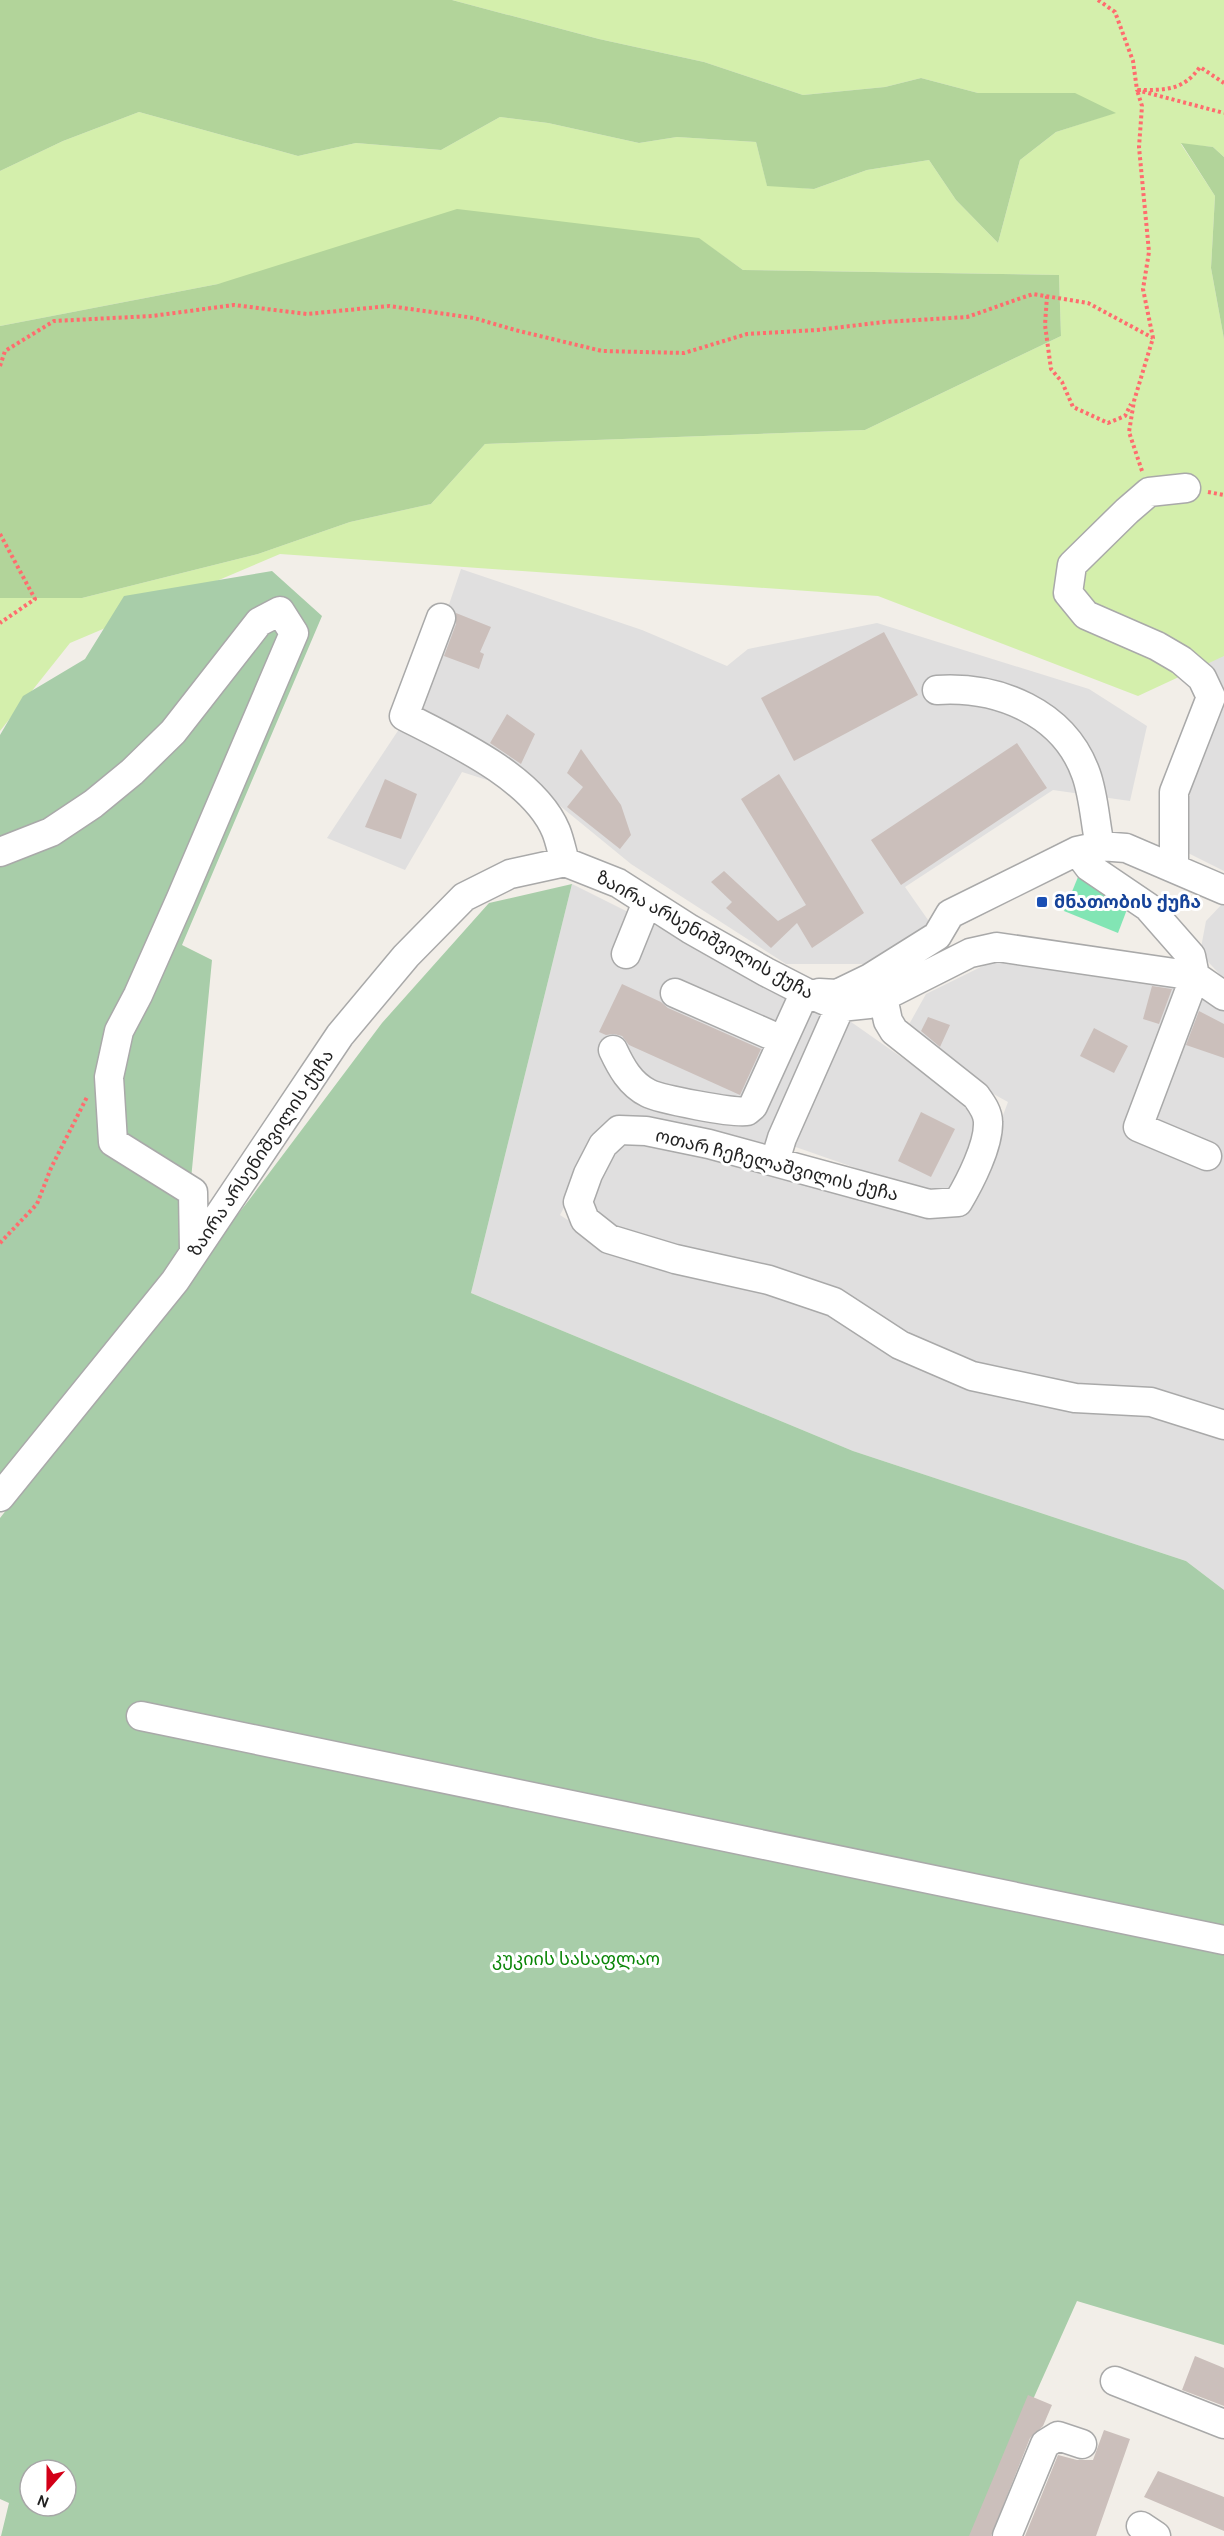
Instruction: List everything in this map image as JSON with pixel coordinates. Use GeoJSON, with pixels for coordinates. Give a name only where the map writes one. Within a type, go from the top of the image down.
{"type":"FeatureCollection","features":[{"type":"Feature","properties":{"kind":"street"},"geometry":{"type":"LineString","coordinates":[[1174,868],[1174,792],[1211,697],[1202,678],[1182,660],[1157,646],[1086,615],[1068,593],[1072,565],[1098,537],[1149,492],[1186,488]]}},
{"type":"Feature","properties":{"kind":"street"},"geometry":{"type":"LineString","coordinates":[[0,852],[51,832],[93,804],[132,772],[173,732],[259,622],[280,611],[294,633],[176,909],[138,995],[119,1031],[109,1077],[113,1142],[193,1192],[194,1251]]}},
{"type":"Feature","properties":{"kind":"street"},"geometry":{"type":"LineString","coordinates":[[441,618],[404,716],[480,756],[518,783],[540,807],[556,830],[565,862]]}},
{"type":"Feature","properties":{"kind":"street"},"geometry":{"type":"LineString","coordinates":[[937,690],[958,689],[1022,703],[1043,716],[1066,738],[1086,774],[1089,867],[1148,907],[1191,956],[1195,976],[1138,1127],[1207,1156]]}},
{"type":"Feature","properties":{"kind":"street"},"geometry":{"type":"LineString","coordinates":[[613,1050],[631,1081],[648,1093],[739,1113],[747,1112],[753,1106],[805,992],[837,994],[876,987],[937,936],[950,914],[1088,849],[1126,848],[1224,890]]}},
{"type":"Feature","properties":{"kind":"street","name":"ზაირა არსენიშვილის ქუჩა"},"geometry":{"type":"LineString","coordinates":[[0,1497],[168,1290],[340,1035],[406,956],[464,897],[510,874],[565,862],[618,883],[690,929],[805,992],[840,1007],[869,1004],[876,987],[970,953],[997,947],[1195,976],[1224,996]]}},
{"type":"Feature","properties":{"kind":"street"},"geometry":{"type":"LineString","coordinates":[[626,954],[647,902]]}},
{"type":"Feature","properties":{"kind":"street","name":"ოთარ ჩეჩელაშვილის ქუჩა"},"geometry":{"type":"LineString","coordinates":[[876,987],[894,1031],[976,1096],[984,1106],[988,1122],[984,1142],[975,1173],[958,1202],[929,1204],[775,1161],[656,1133],[619,1130],[603,1145],[588,1174],[578,1202],[585,1220],[609,1239],[675,1259],[769,1280],[834,1302],[900,1346],[972,1376],[1075,1398],[1151,1402],[1224,1425]]}},
{"type":"Feature","properties":{"kind":"street"},"geometry":{"type":"LineString","coordinates":[[675,993],[782,1040]]}},
{"type":"Feature","properties":{"kind":"street"},"geometry":{"type":"LineString","coordinates":[[775,1161],[782,1138],[840,1007]]}},
{"type":"Feature","properties":{"kind":"street"},"geometry":{"type":"LineString","coordinates":[[141,1716],[1224,1940]]}},
{"type":"Feature","properties":{"kind":"street"},"geometry":{"type":"LineString","coordinates":[[1115,2381],[1224,2424]]}},
{"type":"Feature","properties":{"kind":"street"},"geometry":{"type":"LineString","coordinates":[[1007,2536],[1045,2444],[1058,2436],[1082,2444]]}},
{"type":"Feature","properties":{"kind":"path"},"geometry":{"type":"LineString","coordinates":[[1098,0],[1115,12],[1133,61],[1142,106],[1139,147],[1149,252],[1143,289],[1153,338],[1135,397],[1129,432],[1149,492]]}},
{"type":"Feature","properties":{"kind":"path"},"geometry":{"type":"LineString","coordinates":[[1137,90],[1168,89],[1191,80],[1200,67],[1224,83]]}},
{"type":"Feature","properties":{"kind":"path"},"geometry":{"type":"LineString","coordinates":[[1137,90],[1224,113]]}},
{"type":"Feature","properties":{"kind":"path"},"geometry":{"type":"LineString","coordinates":[[0,366],[5,351],[54,321],[152,316],[234,305],[307,314],[389,306],[474,318],[602,351],[684,353],[747,334],[967,316],[1033,294],[1088,303],[1153,338]]}},
{"type":"Feature","properties":{"kind":"path"},"geometry":{"type":"LineString","coordinates":[[1047,296],[1045,325],[1051,369],[1062,382],[1073,407],[1108,423],[1125,416],[1135,397]]}},
{"type":"Feature","properties":{"kind":"path"},"geometry":{"type":"LineString","coordinates":[[0,534],[35,599],[0,623]]}},
{"type":"Feature","properties":{"kind":"path"},"geometry":{"type":"LineString","coordinates":[[0,1243],[37,1204],[51,1168],[88,1095]]}},
{"type":"Feature","properties":{"kind":"shaded area"},"geometry":{"type":"Polygon","coordinates":[[[1119,531],[1224,563],[1224,871],[1184,851],[1180,842],[1199,747],[1217,717],[1119,531]]]}},
{"type":"Feature","properties":{"kind":"shaded area"},"geometry":{"type":"Polygon","coordinates":[[[461,569],[642,630],[727,666],[748,649],[877,623],[1089,689],[1147,726],[1130,801],[1053,790],[905,887],[935,930],[878,964],[786,964],[631,864],[554,801],[462,772],[405,870],[327,838],[415,705],[461,569]]]}},
{"type":"Feature","properties":{"kind":"shaded area"},"geometry":{"type":"Polygon","coordinates":[[[572,884],[829,1012],[771,1154],[612,1117],[560,1215],[610,1247],[803,1300],[865,1333],[1224,1435],[1224,1590],[1186,1561],[853,1451],[471,1293],[572,884]]]}},
{"type":"Feature","properties":{"kind":"shaded area"},"geometry":{"type":"Polygon","coordinates":[[[1224,902],[1224,979],[1200,953],[1206,921],[1224,902]]]}},
{"type":"Feature","properties":{"kind":"shaded area"},"geometry":{"type":"Polygon","coordinates":[[[997,959],[1180,984],[1224,1008],[1224,1414],[964,1365],[610,1225],[591,1208],[608,1155],[621,1144],[676,1144],[916,1210],[965,1215],[1008,1102],[948,1069],[907,1028],[926,994],[997,959]]]}},
{"type":"Feature","properties":{"kind":"shaded area"},"geometry":{"type":"Polygon","coordinates":[[[844,1017],[981,1113],[955,1192],[939,1197],[787,1144],[844,1017]]]}},
{"type":"Feature","properties":{"kind":"green space"},"geometry":{"type":"Polygon","coordinates":[[[0,0],[452,0],[599,39],[704,62],[803,95],[885,87],[921,78],[978,93],[1075,93],[1116,113],[1056,132],[1020,160],[998,243],[956,200],[929,160],[867,170],[814,189],[767,186],[756,142],[677,137],[639,143],[548,123],[500,117],[441,150],[356,143],[298,156],[139,112],[63,141],[0,171],[0,0]]]}},
{"type":"Feature","properties":{"kind":"green space"},"geometry":{"type":"Polygon","coordinates":[[[452,0],[1224,0],[1224,157],[1213,147],[1181,144],[1215,196],[1211,268],[1224,339],[1224,656],[1138,696],[878,596],[280,554],[70,643],[0,731],[0,598],[82,598],[258,554],[350,522],[431,504],[485,444],[865,430],[1061,336],[1059,275],[743,270],[698,238],[218,284],[0,326],[0,171],[63,141],[139,112],[298,156],[356,143],[441,150],[500,117],[548,123],[639,143],[677,137],[756,142],[767,185],[814,189],[867,170],[929,160],[956,200],[998,243],[1020,160],[1056,132],[1114,113],[1018,94],[978,93],[921,78],[885,87],[803,95],[704,62],[599,39],[452,0]]]}},
{"type":"Feature","properties":{"kind":"green space"},"geometry":{"type":"Polygon","coordinates":[[[1181,143],[1213,147],[1224,157],[1224,339],[1211,268],[1215,196],[1181,143]]]}},
{"type":"Feature","properties":{"kind":"green space"},"geometry":{"type":"Polygon","coordinates":[[[457,209],[699,238],[743,270],[1059,275],[1061,336],[865,430],[485,444],[431,504],[350,522],[258,554],[82,598],[0,598],[0,326],[218,284],[457,209]]]}},
{"type":"Feature","properties":{"kind":"green space"},"geometry":{"type":"Polygon","coordinates":[[[272,571],[322,616],[182,945],[212,960],[183,1263],[0,1480],[0,735],[23,696],[85,659],[124,596],[272,571]]]}},
{"type":"Feature","properties":{"kind":"green space"},"geometry":{"type":"Polygon","coordinates":[[[1078,877],[1131,899],[1118,933],[1064,911],[1078,877]]]}},
{"type":"Feature","properties":{"kind":"green space","name":"კუკიის სასაფლაო"},"geometry":{"type":"Polygon","coordinates":[[[572,884],[471,1293],[853,1451],[1186,1561],[1224,1590],[1224,2345],[1077,2301],[972,2536],[1,2536],[9,2503],[0,2499],[0,1518],[249,1200],[382,1023],[489,903],[572,884]]]}},
{"type":"Feature","properties":{"kind":"building"},"geometry":{"type":"Polygon","coordinates":[[[456,613],[491,627],[480,652],[484,654],[479,669],[444,656],[456,624],[456,613]]]}},
{"type":"Feature","properties":{"kind":"building"},"geometry":{"type":"Polygon","coordinates":[[[884,632],[918,695],[794,761],[761,698],[884,632]]]}},
{"type":"Feature","properties":{"kind":"building"},"geometry":{"type":"Polygon","coordinates":[[[507,714],[535,734],[521,764],[490,743],[507,714]]]}},
{"type":"Feature","properties":{"kind":"building"},"geometry":{"type":"Polygon","coordinates":[[[1017,743],[1047,788],[901,885],[871,840],[1017,743]]]}},
{"type":"Feature","properties":{"kind":"building"},"geometry":{"type":"Polygon","coordinates":[[[581,749],[621,805],[631,835],[620,849],[567,807],[583,787],[567,773],[581,749]]]}},
{"type":"Feature","properties":{"kind":"building"},"geometry":{"type":"Polygon","coordinates":[[[779,774],[864,913],[812,948],[797,923],[771,948],[726,908],[732,902],[711,882],[724,871],[778,921],[806,905],[741,799],[779,774]]]}},
{"type":"Feature","properties":{"kind":"building"},"geometry":{"type":"Polygon","coordinates":[[[385,779],[417,794],[401,839],[365,827],[385,779]]]}},
{"type":"Feature","properties":{"kind":"building"},"geometry":{"type":"Polygon","coordinates":[[[622,984],[661,1002],[668,1008],[761,1049],[740,1095],[629,1045],[622,1036],[599,1032],[622,984]]]}},
{"type":"Feature","properties":{"kind":"building"},"geometry":{"type":"Polygon","coordinates":[[[1152,986],[1172,989],[1159,1024],[1143,1019],[1152,986]]]}},
{"type":"Feature","properties":{"kind":"building"},"geometry":{"type":"Polygon","coordinates":[[[1199,1011],[1224,1024],[1224,1058],[1186,1045],[1199,1011]]]}},
{"type":"Feature","properties":{"kind":"building"},"geometry":{"type":"Polygon","coordinates":[[[928,1017],[950,1025],[940,1047],[921,1031],[928,1017]]]}},
{"type":"Feature","properties":{"kind":"building"},"geometry":{"type":"Polygon","coordinates":[[[1094,1028],[1128,1046],[1114,1073],[1080,1056],[1094,1028]]]}},
{"type":"Feature","properties":{"kind":"building"},"geometry":{"type":"Polygon","coordinates":[[[921,1112],[955,1129],[931,1177],[898,1161],[921,1112]]]}},
{"type":"Feature","properties":{"kind":"building"},"geometry":{"type":"Polygon","coordinates":[[[1195,2356],[1224,2368],[1224,2406],[1182,2390],[1195,2356]]]}},
{"type":"Feature","properties":{"kind":"building"},"geometry":{"type":"Polygon","coordinates":[[[1028,2395],[1052,2405],[1043,2426],[1030,2438],[991,2536],[969,2536],[1028,2395]]]}},
{"type":"Feature","properties":{"kind":"building"},"geometry":{"type":"Polygon","coordinates":[[[1104,2430],[1130,2439],[1096,2536],[1025,2536],[1058,2455],[1077,2460],[1093,2460],[1104,2430]]]}},
{"type":"Feature","properties":{"kind":"building"},"geometry":{"type":"Polygon","coordinates":[[[1158,2471],[1224,2497],[1224,2531],[1144,2497],[1158,2471]]]}},
{"type":"Feature","properties":{"kind":"place","name":"მნათობის ქუჩა"},"geometry":{"type":"Point","coordinates":[1042,902]}}]}
